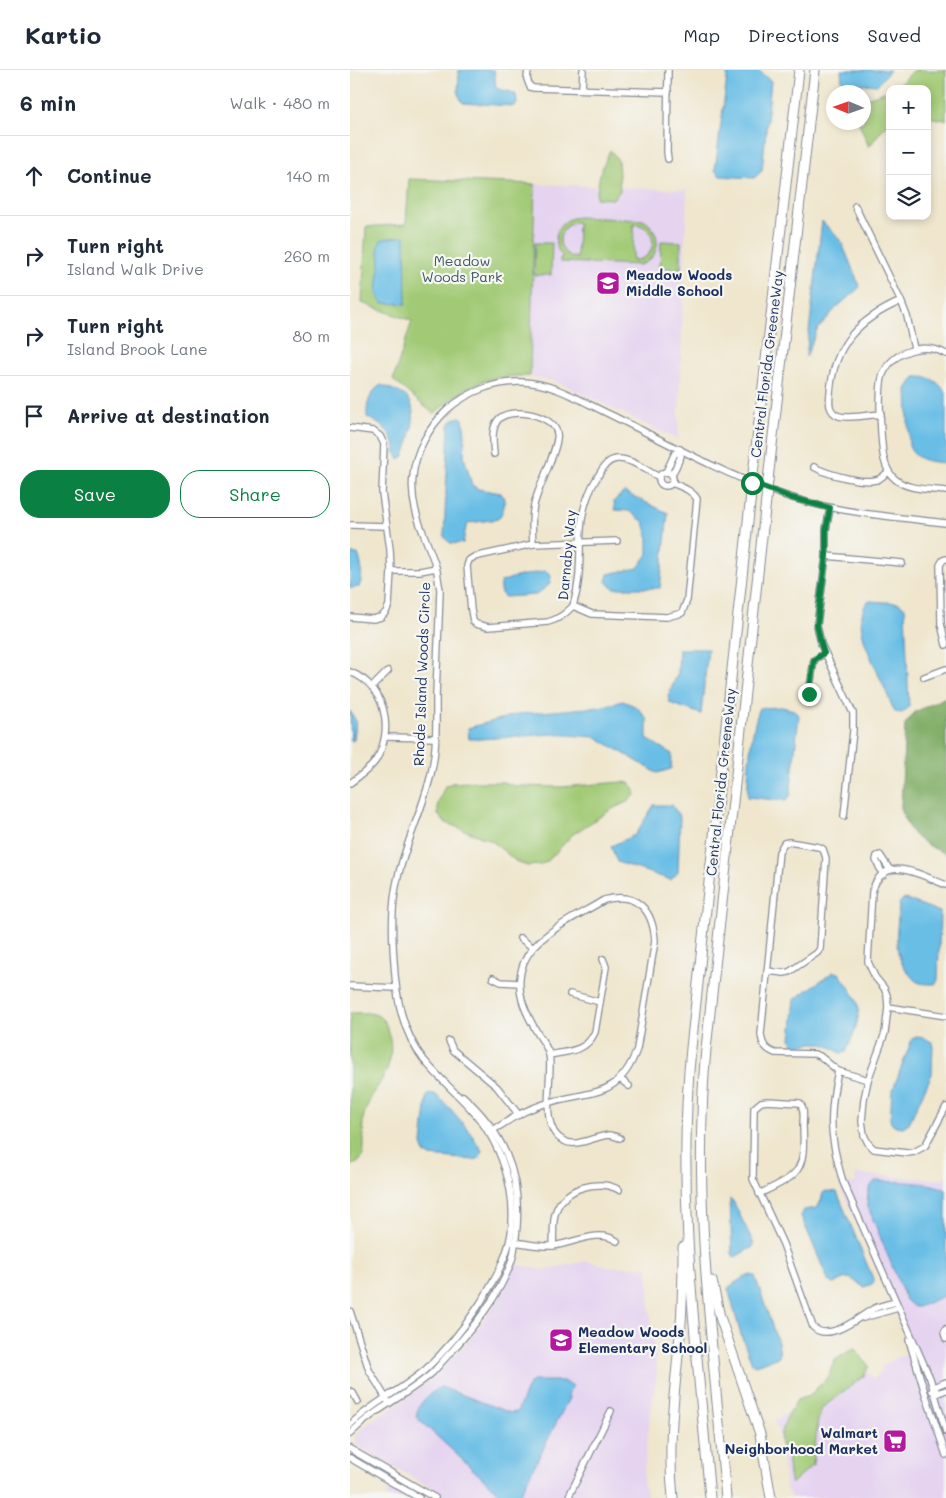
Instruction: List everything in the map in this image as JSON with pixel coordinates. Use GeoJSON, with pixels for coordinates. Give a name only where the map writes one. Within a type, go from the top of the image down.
{"type":"FeatureCollection","features":[{"type":"Feature","properties":{"kind":"highway","name":"Central Florida GreeneWay"},"geometry":{"type":"LineString","coordinates":[[710,1498],[688,1240],[685,1128],[689,1064],[799,70]]}},
{"type":"Feature","properties":{"kind":"highway","name":"Central Florida GreeneWay"},"geometry":{"type":"LineString","coordinates":[[726,1498],[702,1211],[700,1129],[705,1058],[815,70]]}},
{"type":"Feature","properties":{"kind":"highway"},"geometry":{"type":"LineString","coordinates":[[700,1129],[705,1212],[714,1292],[728,1344],[760,1434],[771,1498]]}},
{"type":"Feature","properties":{"kind":"highway"},"geometry":{"type":"LineString","coordinates":[[673,1498],[670,1434],[682,1303],[685,1184]]}},
{"type":"Feature","properties":{"kind":"street"},"geometry":{"type":"LineString","coordinates":[[528,70],[527,79],[534,88],[668,92]]}},
{"type":"Feature","properties":{"kind":"street"},"geometry":{"type":"LineString","coordinates":[[530,84],[532,70]]}},
{"type":"Feature","properties":{"kind":"street"},"geometry":{"type":"LineString","coordinates":[[582,89],[583,70]]}},
{"type":"Feature","properties":{"kind":"street"},"geometry":{"type":"LineString","coordinates":[[668,70],[666,152],[668,159]]}},
{"type":"Feature","properties":{"kind":"street"},"geometry":{"type":"LineString","coordinates":[[855,206],[901,300],[907,316],[914,349]]}},
{"type":"Feature","properties":{"kind":"street"},"geometry":{"type":"LineString","coordinates":[[881,414],[838,416],[829,405],[832,375],[837,358],[859,325],[884,308],[901,300]]}},
{"type":"Feature","properties":{"kind":"street"},"geometry":{"type":"LineString","coordinates":[[946,354],[939,350],[927,348],[914,349],[892,362],[883,372],[880,384],[884,460],[888,472],[896,480],[904,484],[946,491]]}},
{"type":"Feature","properties":{"kind":"street","name":"Rhode Island Woods Circle"},"geometry":{"type":"LineString","coordinates":[[350,1425],[360,1416],[413,1388],[433,1372],[473,1328],[489,1305],[511,1263],[512,1242],[518,1208],[515,1181],[506,1152],[491,1131],[423,1058],[409,1035],[403,1020],[396,988],[392,915],[394,894],[403,857],[431,774],[435,738],[440,589],[436,568],[419,526],[412,488],[416,462],[425,438],[438,419],[456,402],[477,390],[502,383],[523,382],[546,386],[574,398],[679,451],[792,498],[830,508],[946,523]]}},
{"type":"Feature","properties":{"kind":"street"},"geometry":{"type":"LineString","coordinates":[[494,454],[495,426],[504,415],[526,414],[541,417],[556,428],[558,436],[557,445],[540,484],[533,506],[533,544]]}},
{"type":"Feature","properties":{"kind":"street"},"geometry":{"type":"LineString","coordinates":[[350,428],[373,431],[380,436],[384,444],[382,493],[390,549],[391,571],[389,605],[386,612],[381,617],[373,619],[350,617]]}},
{"type":"Feature","properties":{"kind":"street"},"geometry":{"type":"LineString","coordinates":[[672,483],[669,473],[675,453],[679,451]]}},
{"type":"Feature","properties":{"kind":"street","name":"Darnaby Way"},"geometry":{"type":"LineString","coordinates":[[619,459],[628,461],[659,477],[659,481],[664,486],[672,483],[694,494],[697,506],[688,600],[682,613],[667,617],[592,614],[572,606],[578,581],[581,519],[592,485],[604,466],[611,460],[619,459]]}},
{"type":"Feature","properties":{"kind":"street"},"geometry":{"type":"LineString","coordinates":[[814,467],[838,476],[864,480],[879,478],[888,472]]}},
{"type":"Feature","properties":{"kind":"street"},"geometry":{"type":"LineString","coordinates":[[659,477],[662,473],[669,473]]}},
{"type":"Feature","properties":{"kind":"street"},"geometry":{"type":"LineString","coordinates":[[830,508],[826,530],[826,556],[817,625],[824,653],[853,713],[854,730],[844,816]]}},
{"type":"Feature","properties":{"kind":"street"},"geometry":{"type":"LineString","coordinates":[[350,526],[386,526]]}},
{"type":"Feature","properties":{"kind":"street"},"geometry":{"type":"LineString","coordinates":[[572,606],[566,614],[548,622],[488,627],[476,624],[473,621],[467,566],[469,560],[474,557],[533,544],[617,542]]}},
{"type":"Feature","properties":{"kind":"street"},"geometry":{"type":"LineString","coordinates":[[826,556],[902,563]]}},
{"type":"Feature","properties":{"kind":"street"},"geometry":{"type":"LineString","coordinates":[[946,559],[942,560],[940,565],[941,624],[946,645]]}},
{"type":"Feature","properties":{"kind":"street"},"geometry":{"type":"LineString","coordinates":[[391,571],[420,571],[436,568]]}},
{"type":"Feature","properties":{"kind":"street"},"geometry":{"type":"LineString","coordinates":[[809,694],[814,660],[824,653]]}},
{"type":"Feature","properties":{"kind":"street"},"geometry":{"type":"LineString","coordinates":[[924,677],[946,669]]}},
{"type":"Feature","properties":{"kind":"street"},"geometry":{"type":"LineString","coordinates":[[372,688],[388,671]]}},
{"type":"Feature","properties":{"kind":"street"},"geometry":{"type":"LineString","coordinates":[[350,672],[358,675],[378,696],[385,711],[386,737],[378,763],[350,783]]}},
{"type":"Feature","properties":{"kind":"street"},"geometry":{"type":"LineString","coordinates":[[386,737],[435,738]]}},
{"type":"Feature","properties":{"kind":"street"},"geometry":{"type":"LineString","coordinates":[[767,971],[790,972],[820,949],[826,858],[823,849],[819,847],[789,842],[784,843],[780,847],[767,971],[761,1034],[762,1042],[764,1046],[775,1053],[814,1054],[820,1056],[838,1072],[868,1080]]}},
{"type":"Feature","properties":{"kind":"street"},"geometry":{"type":"LineString","coordinates":[[883,875],[876,860],[877,856],[883,857],[890,870]]}},
{"type":"Feature","properties":{"kind":"street"},"geometry":{"type":"LineString","coordinates":[[946,885],[905,869],[890,870],[875,882],[872,892],[868,962],[875,977],[884,988],[888,1007],[884,1033],[868,1080],[864,1099],[862,1121],[864,1135],[874,1149],[907,1153],[914,1152],[925,1146],[946,1107]]}},
{"type":"Feature","properties":{"kind":"street"},"geometry":{"type":"LineString","coordinates":[[491,1131],[519,1114],[547,1103],[599,1093],[620,1079],[631,1065],[637,1049],[655,941],[654,928],[648,913],[639,903],[626,898],[604,900],[546,935],[532,947],[523,963],[519,983],[521,1001],[528,1018],[549,1055],[547,1103],[556,1135],[565,1142],[576,1143],[609,1135],[620,1138]]}},
{"type":"Feature","properties":{"kind":"street"},"geometry":{"type":"LineString","coordinates":[[520,938],[532,947]]}},
{"type":"Feature","properties":{"kind":"street"},"geometry":{"type":"LineString","coordinates":[[549,1055],[583,1048],[591,1041],[595,1032],[606,967],[603,958]]}},
{"type":"Feature","properties":{"kind":"street"},"geometry":{"type":"LineString","coordinates":[[493,978],[501,982],[519,983]]}},
{"type":"Feature","properties":{"kind":"street"},"geometry":{"type":"LineString","coordinates":[[350,986],[396,988]]}},
{"type":"Feature","properties":{"kind":"street"},"geometry":{"type":"LineString","coordinates":[[570,994],[600,1002]]}},
{"type":"Feature","properties":{"kind":"street"},"geometry":{"type":"LineString","coordinates":[[888,1007],[946,1016]]}},
{"type":"Feature","properties":{"kind":"street"},"geometry":{"type":"LineString","coordinates":[[450,1041],[453,1050],[497,1087],[519,1114]]}},
{"type":"Feature","properties":{"kind":"street"},"geometry":{"type":"LineString","coordinates":[[838,1072],[831,1112],[835,1155],[842,1182],[930,1378],[946,1432]]}},
{"type":"Feature","properties":{"kind":"street"},"geometry":{"type":"LineString","coordinates":[[620,1079],[629,1086]]}},
{"type":"Feature","properties":{"kind":"street"},"geometry":{"type":"LineString","coordinates":[[759,1194],[785,1182],[801,1166],[804,1143],[803,1109],[800,1103],[766,1101],[761,1102],[754,1108],[752,1173],[759,1194],[783,1244],[813,1327],[816,1330],[828,1332],[849,1325],[873,1309],[880,1310],[897,1305]]}},
{"type":"Feature","properties":{"kind":"street","name":"Rhode Island Woods Circle"},"geometry":{"type":"LineString","coordinates":[[491,1131],[511,1192],[512,1242]]}},
{"type":"Feature","properties":{"kind":"street"},"geometry":{"type":"LineString","coordinates":[[553,1246],[555,1212],[560,1201],[567,1194],[599,1184],[610,1184],[619,1190]]}},
{"type":"Feature","properties":{"kind":"street"},"geometry":{"type":"LineString","coordinates":[[512,1242],[553,1246],[592,1237],[611,1237],[617,1241]]}},
{"type":"Feature","properties":{"kind":"street"},"geometry":{"type":"LineString","coordinates":[[350,1311],[369,1370],[388,1401]]}},
{"type":"Feature","properties":{"kind":"street"},"geometry":{"type":"LineString","coordinates":[[904,1322],[925,1393],[946,1454]]}},
{"type":"Feature","properties":{"kind":"street"},"geometry":{"type":"LineString","coordinates":[[946,1329],[944,1333],[946,1339]]}},
{"type":"Feature","properties":{"kind":"street"},"geometry":{"type":"LineString","coordinates":[[925,1393],[934,1390],[936,1386],[946,1382]]}},
{"type":"Feature","properties":{"kind":"street"},"geometry":{"type":"LineString","coordinates":[[934,1390],[938,1393],[946,1390]]}},
{"type":"Feature","properties":{"kind":"street"},"geometry":{"type":"LineString","coordinates":[[350,1391],[358,1402]]}},
{"type":"Feature","properties":{"kind":"street","name":"Rhode Island Woods Circle"},"geometry":{"type":"LineString","coordinates":[[350,1434],[388,1401]]}},
{"type":"Feature","properties":{"kind":"street"},"geometry":{"type":"LineString","coordinates":[[568,1498],[611,1411]]}},
{"type":"Feature","properties":{"kind":"street"},"geometry":{"type":"LineString","coordinates":[[350,1449],[435,1498]]}},
{"type":"Feature","properties":{"kind":"street"},"geometry":{"type":"LineString","coordinates":[[350,1458],[419,1498]]}},
{"type":"Feature","properties":{"kind":"shaded area","name":"Meadow Woods Middle School"},"geometry":{"type":"Polygon","coordinates":[[[535,184],[687,190],[678,440],[565,385],[530,376],[535,184]]]}},
{"type":"Feature","properties":{"kind":"shaded area"},"geometry":{"type":"Polygon","coordinates":[[[856,1174],[943,1180],[946,1175],[946,1498],[791,1498],[786,1488],[779,1436],[774,1420],[868,1373],[874,1379],[880,1374],[883,1365],[909,1352],[897,1315],[838,1182],[855,1183],[856,1174]]]}},
{"type":"Feature","properties":{"kind":"shaded area"},"geometry":{"type":"Polygon","coordinates":[[[587,1261],[612,1267],[648,1267],[657,1375],[651,1406],[643,1481],[647,1498],[448,1498],[356,1445],[355,1437],[362,1428],[424,1385],[462,1348],[498,1299],[514,1264],[543,1270],[587,1261]]]}},
{"type":"Feature","properties":{"kind":"shaded area"},"geometry":{"type":"Polygon","coordinates":[[[388,1487],[407,1498],[387,1498],[388,1487]]]}},
{"type":"Feature","properties":{"kind":"green space"},"geometry":{"type":"Polygon","coordinates":[[[914,70],[946,70],[946,120],[931,118],[931,85],[899,85],[914,70]]]}},
{"type":"Feature","properties":{"kind":"green space"},"geometry":{"type":"Polygon","coordinates":[[[886,91],[886,126],[869,147],[862,130],[871,130],[871,97],[886,91]]]}},
{"type":"Feature","properties":{"kind":"green space"},"geometry":{"type":"Polygon","coordinates":[[[610,150],[618,160],[620,191],[613,199],[596,198],[600,173],[610,150]]]}},
{"type":"Feature","properties":{"kind":"green space","name":"Meadow Woods Park"},"geometry":{"type":"Polygon","coordinates":[[[409,179],[535,184],[530,376],[501,377],[478,383],[457,395],[434,414],[393,380],[412,321],[362,303],[366,227],[406,224],[409,179]]]}},
{"type":"Feature","properties":{"kind":"green space"},"geometry":{"type":"Polygon","coordinates":[[[572,218],[643,220],[650,225],[657,237],[656,251],[647,262],[639,265],[560,262],[560,258],[563,257],[556,244],[556,238],[561,226],[572,218]],[[578,222],[570,224],[565,228],[561,233],[560,239],[564,251],[576,258],[577,258],[578,222]],[[634,224],[633,260],[641,259],[647,255],[653,243],[648,231],[642,226],[634,224]]]}},
{"type":"Feature","properties":{"kind":"green space"},"geometry":{"type":"Polygon","coordinates":[[[661,241],[681,242],[681,269],[660,268],[661,241]]]}},
{"type":"Feature","properties":{"kind":"green space"},"geometry":{"type":"Polygon","coordinates":[[[535,243],[552,243],[551,275],[534,275],[535,243]]]}},
{"type":"Feature","properties":{"kind":"green space"},"geometry":{"type":"Polygon","coordinates":[[[946,697],[946,854],[916,837],[907,825],[901,807],[905,724],[915,712],[946,697]]]}},
{"type":"Feature","properties":{"kind":"green space"},"geometry":{"type":"Polygon","coordinates":[[[503,782],[515,786],[561,787],[622,782],[630,783],[635,789],[635,795],[629,801],[612,809],[573,834],[548,861],[540,865],[528,866],[518,863],[492,841],[444,822],[438,814],[438,803],[445,786],[452,783],[503,782]]]}},
{"type":"Feature","properties":{"kind":"green space"},"geometry":{"type":"Polygon","coordinates":[[[350,1013],[375,1014],[383,1020],[389,1033],[391,1047],[387,1069],[367,1107],[363,1119],[364,1146],[361,1159],[357,1163],[350,1165],[350,1013]]]}},
{"type":"Feature","properties":{"kind":"green space"},"geometry":{"type":"Polygon","coordinates":[[[854,1348],[869,1366],[864,1376],[822,1408],[818,1419],[813,1465],[791,1484],[787,1457],[781,1441],[785,1422],[797,1400],[809,1396],[828,1377],[834,1361],[854,1348]]]}},
{"type":"Feature","properties":{"kind":"water"},"geometry":{"type":"Polygon","coordinates":[[[459,70],[494,70],[496,88],[514,93],[517,104],[514,106],[463,103],[458,94],[459,70]]]}},
{"type":"Feature","properties":{"kind":"water"},"geometry":{"type":"Polygon","coordinates":[[[728,70],[758,70],[771,81],[762,171],[754,178],[720,176],[715,170],[728,70]]]}},
{"type":"Feature","properties":{"kind":"water"},"geometry":{"type":"Polygon","coordinates":[[[841,70],[890,70],[877,85],[847,85],[842,81],[841,70]]]}},
{"type":"Feature","properties":{"kind":"water"},"geometry":{"type":"Polygon","coordinates":[[[822,221],[841,241],[860,287],[836,308],[817,330],[806,357],[822,221]]]}},
{"type":"Feature","properties":{"kind":"water"},"geometry":{"type":"Polygon","coordinates":[[[405,236],[406,304],[382,303],[377,293],[380,260],[378,246],[383,239],[405,236]]]}},
{"type":"Feature","properties":{"kind":"water"},"geometry":{"type":"Polygon","coordinates":[[[915,377],[933,380],[946,393],[946,463],[919,458],[909,446],[907,389],[915,377]]]}},
{"type":"Feature","properties":{"kind":"water"},"geometry":{"type":"Polygon","coordinates":[[[381,385],[404,395],[412,408],[413,424],[411,433],[404,456],[399,459],[390,435],[384,428],[367,417],[370,399],[374,391],[381,385]]]}},
{"type":"Feature","properties":{"kind":"water"},"geometry":{"type":"Polygon","coordinates":[[[461,417],[465,434],[464,457],[472,485],[478,489],[501,493],[504,503],[502,513],[498,519],[469,523],[466,527],[463,543],[454,544],[444,536],[449,426],[453,420],[461,417]]]}},
{"type":"Feature","properties":{"kind":"water"},"geometry":{"type":"Polygon","coordinates":[[[624,492],[668,513],[660,588],[614,588],[606,582],[608,574],[638,568],[648,554],[648,537],[644,522],[629,511],[615,510],[614,501],[624,492]]]}},
{"type":"Feature","properties":{"kind":"water"},"geometry":{"type":"Polygon","coordinates":[[[350,554],[358,554],[361,566],[359,587],[350,588],[350,554]]]}},
{"type":"Feature","properties":{"kind":"water"},"geometry":{"type":"Polygon","coordinates":[[[544,571],[548,572],[551,576],[550,584],[536,595],[505,597],[501,592],[501,582],[544,571]]]}},
{"type":"Feature","properties":{"kind":"water"},"geometry":{"type":"Polygon","coordinates":[[[867,602],[899,603],[905,608],[909,707],[902,713],[895,712],[864,639],[861,620],[867,602]]]}},
{"type":"Feature","properties":{"kind":"water"},"geometry":{"type":"Polygon","coordinates":[[[679,649],[708,649],[701,714],[670,703],[668,696],[678,673],[679,649]]]}},
{"type":"Feature","properties":{"kind":"water"},"geometry":{"type":"Polygon","coordinates":[[[623,701],[637,707],[647,719],[647,739],[672,754],[671,769],[657,773],[596,737],[551,734],[469,739],[468,728],[519,714],[599,707],[623,701]]]}},
{"type":"Feature","properties":{"kind":"water"},"geometry":{"type":"Polygon","coordinates":[[[782,707],[794,710],[799,715],[790,796],[786,801],[748,797],[750,751],[754,727],[760,708],[782,707]]]}},
{"type":"Feature","properties":{"kind":"water"},"geometry":{"type":"Polygon","coordinates":[[[350,711],[356,721],[354,740],[351,741],[350,711]]]}},
{"type":"Feature","properties":{"kind":"water"},"geometry":{"type":"Polygon","coordinates":[[[654,805],[672,805],[680,817],[678,872],[671,880],[617,862],[611,846],[635,835],[654,805]]]}},
{"type":"Feature","properties":{"kind":"water"},"geometry":{"type":"Polygon","coordinates":[[[906,899],[940,912],[938,980],[935,984],[916,981],[899,957],[897,931],[899,904],[902,900],[906,899]]]}},
{"type":"Feature","properties":{"kind":"water"},"geometry":{"type":"Polygon","coordinates":[[[833,972],[839,973],[852,991],[859,1011],[854,1032],[846,1052],[840,1053],[829,1046],[819,1043],[809,1043],[798,1047],[793,1044],[791,1039],[795,999],[833,972]]]}},
{"type":"Feature","properties":{"kind":"water"},"geometry":{"type":"Polygon","coordinates":[[[916,1037],[925,1038],[933,1043],[932,1074],[909,1123],[903,1127],[896,1126],[891,1123],[890,1119],[892,1092],[912,1039],[916,1037]]]}},
{"type":"Feature","properties":{"kind":"water"},"geometry":{"type":"Polygon","coordinates":[[[429,1094],[435,1094],[467,1128],[482,1151],[479,1158],[474,1160],[425,1154],[422,1144],[427,1097],[429,1094]]]}},
{"type":"Feature","properties":{"kind":"water"},"geometry":{"type":"Polygon","coordinates":[[[875,1181],[923,1183],[946,1190],[946,1295],[918,1307],[913,1306],[906,1300],[868,1207],[868,1193],[875,1181]]]}},
{"type":"Feature","properties":{"kind":"water"},"geometry":{"type":"Polygon","coordinates":[[[826,1191],[837,1192],[874,1281],[872,1284],[864,1287],[849,1278],[834,1284],[829,1282],[801,1216],[804,1210],[817,1208],[823,1193],[826,1191]]]}},
{"type":"Feature","properties":{"kind":"water"},"geometry":{"type":"Polygon","coordinates":[[[730,1199],[733,1201],[753,1242],[753,1247],[735,1257],[732,1253],[730,1199]]]}},
{"type":"Feature","properties":{"kind":"water"},"geometry":{"type":"Polygon","coordinates":[[[755,1276],[780,1353],[779,1357],[755,1365],[752,1363],[741,1335],[728,1288],[744,1277],[755,1276]]]}},
{"type":"Feature","properties":{"kind":"water"},"geometry":{"type":"Polygon","coordinates":[[[532,1381],[563,1381],[573,1386],[568,1394],[569,1398],[518,1498],[504,1498],[416,1417],[419,1407],[425,1399],[441,1387],[511,1413],[517,1412],[532,1381]]]}},
{"type":"Feature","properties":{"kind":"place","name":"Meadow Woods Middle School"},"geometry":{"type":"Point","coordinates":[608,283]}},
{"type":"Feature","properties":{"kind":"place","name":"Meadow Woods Elementary School"},"geometry":{"type":"Point","coordinates":[561,1340]}},
{"type":"Feature","properties":{"kind":"place","name":"Walmart Neighborhood Market"},"geometry":{"type":"Point","coordinates":[895,1441]}},
{"type":"Feature","properties":{"kind":"route"},"geometry":{"type":"LineString","coordinates":[[752,483],[804,502],[830,508],[826,530],[826,556],[817,625],[824,653],[814,660],[812,665],[809,694]]}}]}
